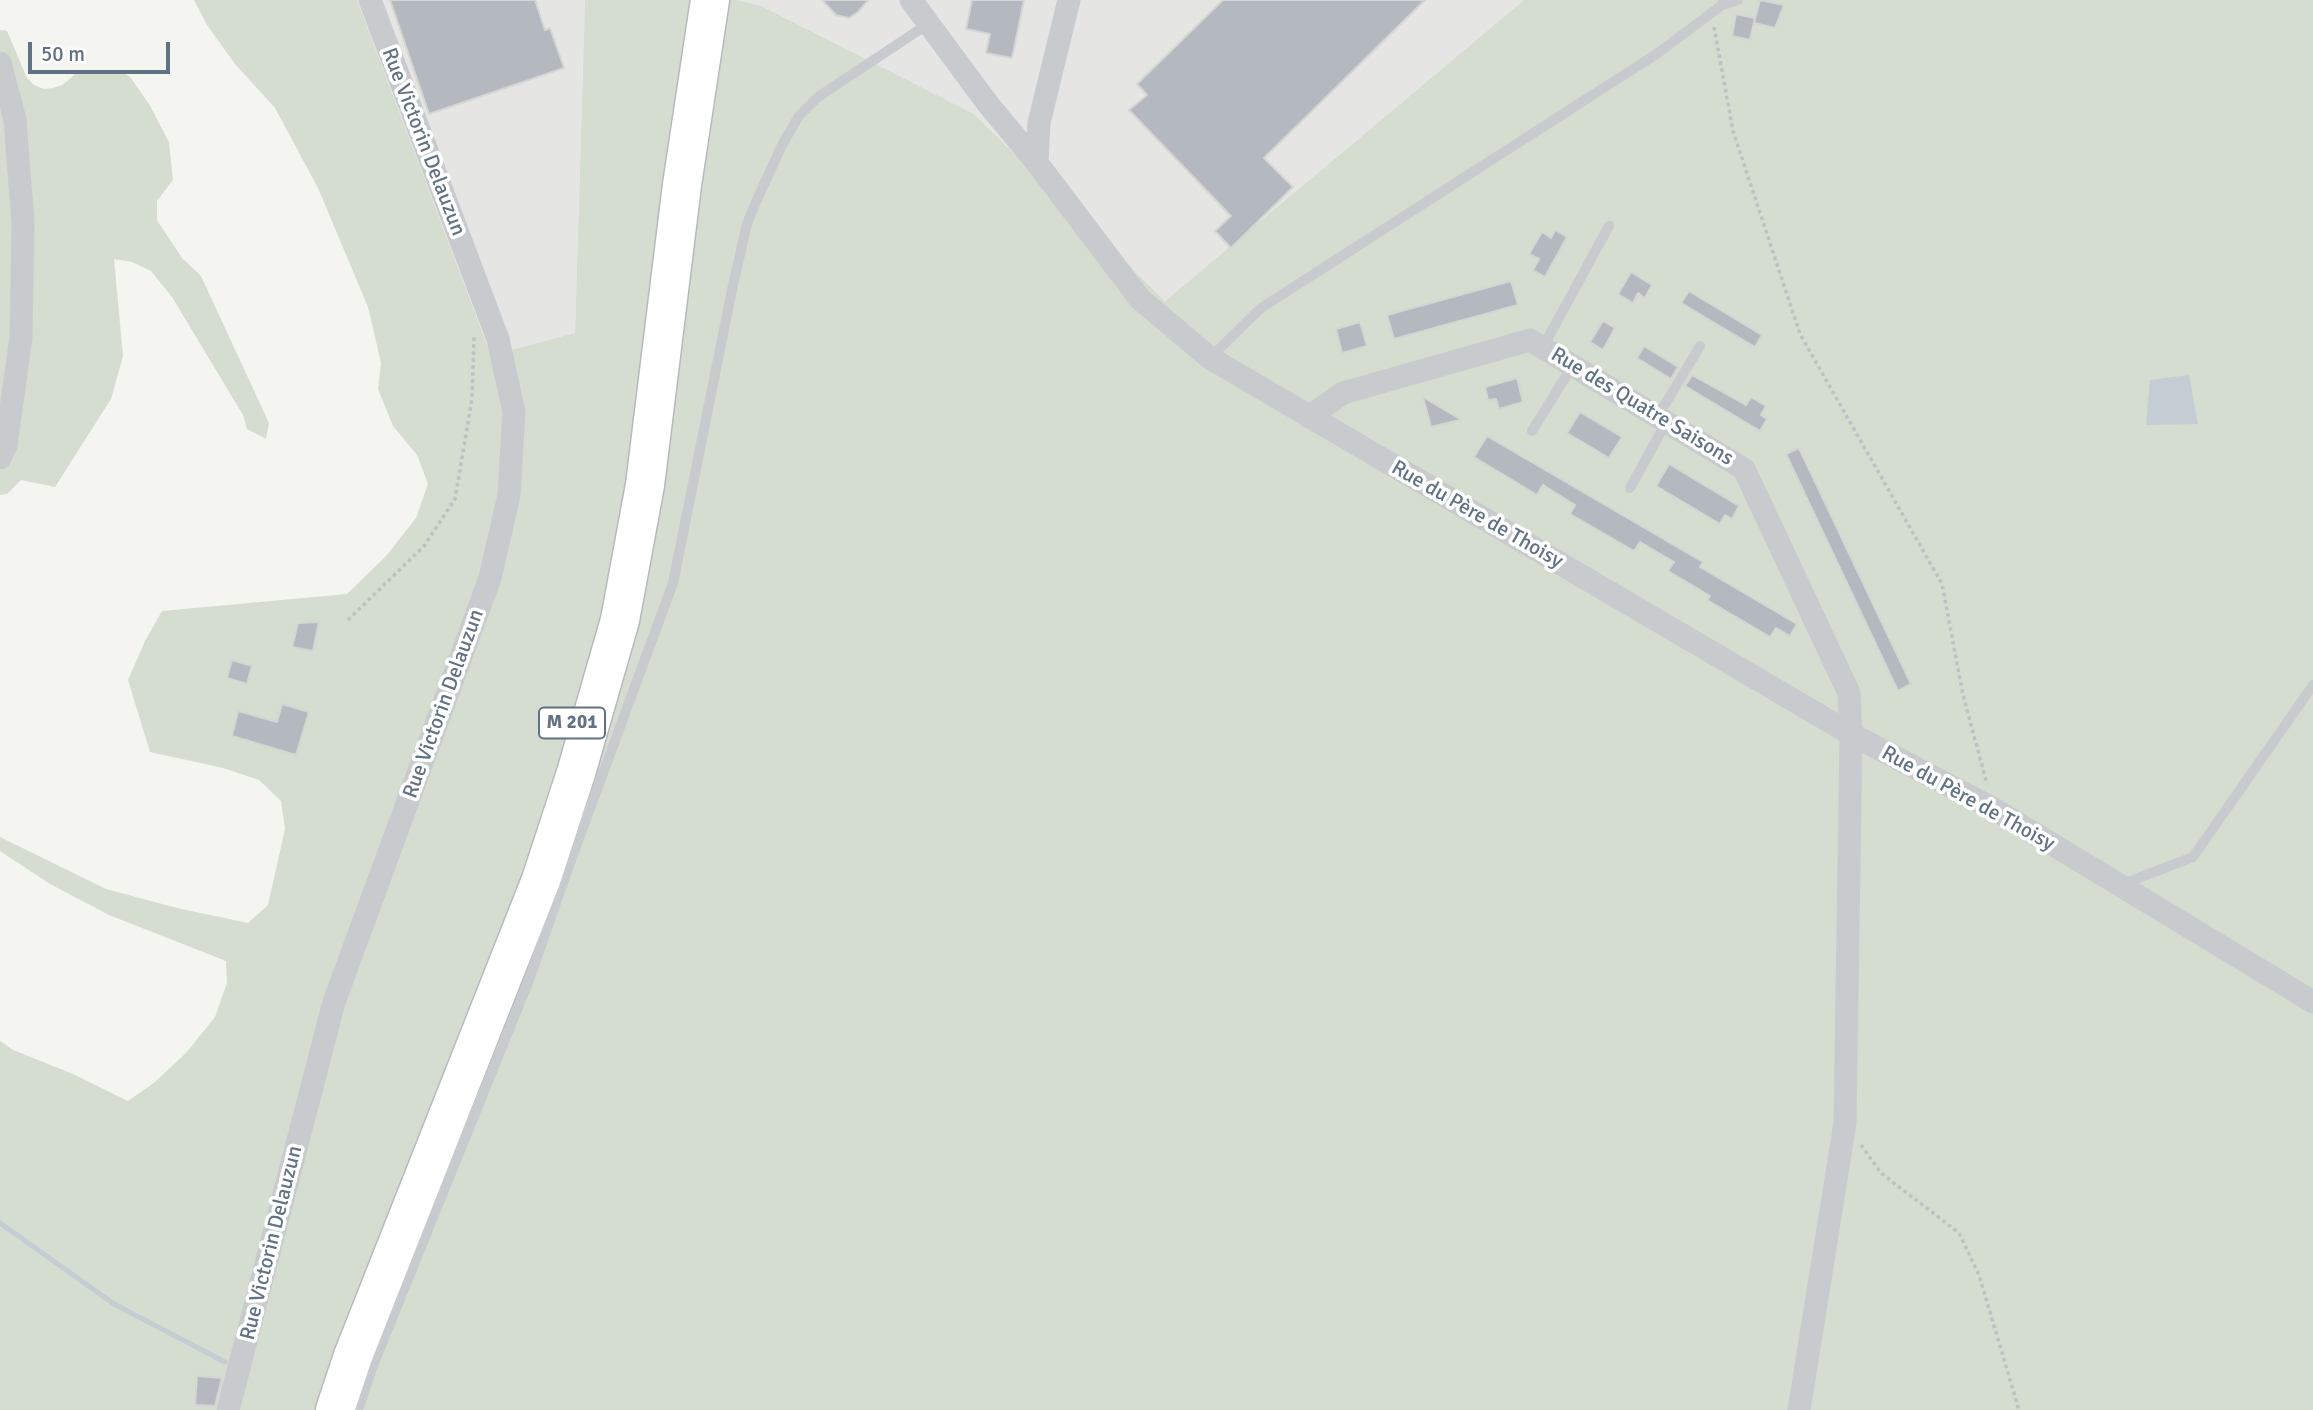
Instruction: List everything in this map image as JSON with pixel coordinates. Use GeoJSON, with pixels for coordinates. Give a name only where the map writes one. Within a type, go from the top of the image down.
{"type":"FeatureCollection","features":[{"type":"Feature","properties":{"kind":"highway","name":"M 201"},"geometry":{"type":"LineString","coordinates":[[318,1410],[415,1148],[521,875],[564,751],[583,684],[625,476],[691,0]]}},
{"type":"Feature","properties":{"kind":"highway","name":"M 201"},"geometry":{"type":"LineString","coordinates":[[335,1410],[353,1356],[541,880],[576,773],[620,620],[645,485],[682,185],[710,0]]}},
{"type":"Feature","properties":{"kind":"street","name":"Rue Victorin Delauzun"},"geometry":{"type":"LineString","coordinates":[[228,1410],[334,1002],[490,578],[509,495],[514,412],[498,339],[370,0]]}},
{"type":"Feature","properties":{"kind":"street","name":"Rue du Père de Thoisy"},"geometry":{"type":"LineString","coordinates":[[911,0],[1139,299],[1210,359],[1851,734],[1994,809],[2117,886],[2313,1002]]}},
{"type":"Feature","properties":{"kind":"street"},"geometry":{"type":"LineString","coordinates":[[1037,163],[1039,122],[1069,0]]}},
{"type":"Feature","properties":{"kind":"street"},"geometry":{"type":"LineString","coordinates":[[0,63],[15,120],[23,223],[21,337],[6,445],[0,458]]}},
{"type":"Feature","properties":{"kind":"street","name":"Rue des Quatre Saisons"},"geometry":{"type":"LineString","coordinates":[[1310,417],[1343,393],[1530,340],[1744,469],[1849,693],[1851,734],[1845,1123],[1799,1410]]}},
{"type":"Feature","properties":{"kind":"lane"},"geometry":{"type":"LineString","coordinates":[[1210,359],[1261,308],[1658,53],[1723,3],[1738,0]]}},
{"type":"Feature","properties":{"kind":"lane"},"geometry":{"type":"LineString","coordinates":[[358,1410],[372,1368],[529,980],[673,583],[733,285],[747,224],[756,202],[782,145],[799,116],[818,97],[928,24]]}},
{"type":"Feature","properties":{"kind":"lane"},"geometry":{"type":"LineString","coordinates":[[1542,347],[1609,226]]}},
{"type":"Feature","properties":{"kind":"lane"},"geometry":{"type":"LineString","coordinates":[[1630,488],[1700,346]]}},
{"type":"Feature","properties":{"kind":"lane"},"geometry":{"type":"LineString","coordinates":[[1532,431],[1573,365]]}},
{"type":"Feature","properties":{"kind":"lane"},"geometry":{"type":"LineString","coordinates":[[2117,886],[2193,857],[2313,685]]}},
{"type":"Feature","properties":{"kind":"path"},"geometry":{"type":"LineString","coordinates":[[1712,13],[1733,131],[1800,334],[1942,584],[1964,695],[1994,809]]}},
{"type":"Feature","properties":{"kind":"path"},"geometry":{"type":"LineString","coordinates":[[348,620],[424,546],[455,499],[472,398],[474,332]]}},
{"type":"Feature","properties":{"kind":"path"},"geometry":{"type":"LineString","coordinates":[[1845,1123],[1881,1173],[1959,1233],[1979,1275],[2019,1410]]}},
{"type":"Feature","properties":{"kind":"shaded area"},"geometry":{"type":"Polygon","coordinates":[[[194,0],[357,0],[491,355],[575,333],[585,0],[738,0],[761,6],[974,114],[1165,301],[1524,0],[2313,0],[2313,1410],[0,1410],[0,1041],[13,1050],[73,1074],[128,1101],[155,1082],[186,1053],[215,1017],[227,983],[226,961],[109,915],[50,884],[0,851],[0,837],[106,889],[248,923],[268,905],[285,829],[281,801],[259,780],[223,768],[150,752],[128,680],[162,611],[347,594],[386,556],[416,518],[428,484],[417,455],[393,426],[378,389],[381,363],[368,307],[318,188],[275,108],[235,64],[207,25],[194,0]]]}},
{"type":"Feature","properties":{"kind":"shaded area"},"geometry":{"type":"Polygon","coordinates":[[[357,0],[585,0],[575,333],[491,355],[357,0]]]}},
{"type":"Feature","properties":{"kind":"shaded area"},"geometry":{"type":"Polygon","coordinates":[[[739,0],[1524,0],[1165,301],[974,114],[739,0]]]}},
{"type":"Feature","properties":{"kind":"shaded area"},"geometry":{"type":"Polygon","coordinates":[[[0,30],[7,31],[27,78],[34,85],[44,89],[53,88],[62,85],[77,73],[88,70],[119,70],[130,77],[149,104],[169,142],[173,180],[157,201],[157,220],[182,258],[201,276],[269,423],[266,439],[247,429],[243,415],[172,297],[151,271],[132,262],[114,259],[123,356],[111,399],[55,487],[21,480],[7,494],[0,495],[0,30]]]}},
{"type":"Feature","properties":{"kind":"shaded area"},"geometry":{"type":"Polygon","coordinates":[[[2189,375],[2198,424],[2146,425],[2150,380],[2189,375]]]}},
{"type":"Feature","properties":{"kind":"building"},"geometry":{"type":"Polygon","coordinates":[[[390,0],[535,0],[545,30],[550,28],[564,68],[429,114],[390,0]]]}},
{"type":"Feature","properties":{"kind":"building"},"geometry":{"type":"Polygon","coordinates":[[[822,0],[868,0],[849,18],[836,15],[822,0]]]}},
{"type":"Feature","properties":{"kind":"building"},"geometry":{"type":"Polygon","coordinates":[[[972,0],[1024,0],[1012,58],[986,53],[990,34],[966,29],[972,0]]]}},
{"type":"Feature","properties":{"kind":"building"},"geometry":{"type":"Polygon","coordinates":[[[1223,0],[1425,0],[1264,158],[1293,187],[1231,248],[1215,231],[1231,216],[1129,110],[1147,95],[1137,84],[1223,0]]]}},
{"type":"Feature","properties":{"kind":"building"},"geometry":{"type":"Polygon","coordinates":[[[1760,0],[1784,5],[1775,28],[1754,23],[1760,0]]]}},
{"type":"Feature","properties":{"kind":"building"},"geometry":{"type":"Polygon","coordinates":[[[1736,14],[1755,18],[1750,40],[1732,36],[1736,14]]]}},
{"type":"Feature","properties":{"kind":"building"},"geometry":{"type":"Polygon","coordinates":[[[1555,230],[1567,237],[1545,277],[1533,270],[1539,259],[1529,254],[1542,232],[1551,238],[1555,230]]]}},
{"type":"Feature","properties":{"kind":"building"},"geometry":{"type":"Polygon","coordinates":[[[1631,272],[1652,285],[1645,298],[1638,293],[1633,303],[1618,294],[1631,272]]]}},
{"type":"Feature","properties":{"kind":"building"},"geometry":{"type":"Polygon","coordinates":[[[1511,281],[1518,305],[1394,339],[1387,315],[1511,281]]]}},
{"type":"Feature","properties":{"kind":"building"},"geometry":{"type":"Polygon","coordinates":[[[1689,291],[1762,335],[1755,347],[1681,303],[1689,291]]]}},
{"type":"Feature","properties":{"kind":"building"},"geometry":{"type":"Polygon","coordinates":[[[1603,321],[1615,328],[1603,350],[1590,342],[1603,321]]]}},
{"type":"Feature","properties":{"kind":"building"},"geometry":{"type":"Polygon","coordinates":[[[1360,322],[1367,346],[1342,353],[1336,329],[1360,322]]]}},
{"type":"Feature","properties":{"kind":"building"},"geometry":{"type":"Polygon","coordinates":[[[1644,346],[1678,367],[1671,379],[1637,358],[1644,346]]]}},
{"type":"Feature","properties":{"kind":"building"},"geometry":{"type":"Polygon","coordinates":[[[1692,375],[1746,405],[1751,397],[1766,406],[1761,415],[1767,419],[1760,431],[1685,386],[1692,375]]]}},
{"type":"Feature","properties":{"kind":"building"},"geometry":{"type":"Polygon","coordinates":[[[1517,378],[1523,402],[1499,409],[1496,399],[1488,400],[1485,387],[1517,378]]]}},
{"type":"Feature","properties":{"kind":"building"},"geometry":{"type":"Polygon","coordinates":[[[1423,397],[1460,419],[1460,420],[1431,427],[1423,397]]]}},
{"type":"Feature","properties":{"kind":"building"},"geometry":{"type":"Polygon","coordinates":[[[1580,412],[1622,437],[1609,458],[1567,433],[1580,412]]]}},
{"type":"Feature","properties":{"kind":"building"},"geometry":{"type":"Polygon","coordinates":[[[1487,436],[1703,562],[1700,567],[1797,624],[1790,636],[1776,628],[1770,637],[1707,600],[1710,596],[1668,571],[1674,562],[1640,542],[1634,551],[1570,514],[1575,505],[1543,485],[1537,495],[1474,457],[1487,436]]]}},
{"type":"Feature","properties":{"kind":"building"},"geometry":{"type":"Polygon","coordinates":[[[1799,448],[1911,684],[1898,691],[1786,454],[1799,448]]]}},
{"type":"Feature","properties":{"kind":"building"},"geometry":{"type":"Polygon","coordinates":[[[1669,464],[1739,506],[1732,519],[1725,515],[1720,524],[1656,486],[1669,464]]]}},
{"type":"Feature","properties":{"kind":"building"},"geometry":{"type":"Polygon","coordinates":[[[319,622],[313,651],[292,647],[298,623],[319,622]]]}},
{"type":"Feature","properties":{"kind":"building"},"geometry":{"type":"Polygon","coordinates":[[[232,660],[252,666],[247,684],[227,678],[232,660]]]}},
{"type":"Feature","properties":{"kind":"building"},"geometry":{"type":"Polygon","coordinates":[[[282,704],[309,712],[296,755],[232,736],[238,711],[277,722],[282,704]]]}},
{"type":"Feature","properties":{"kind":"building"},"geometry":{"type":"Polygon","coordinates":[[[197,1376],[222,1378],[215,1406],[195,1405],[197,1376]]]}},
{"type":"Feature","properties":{"kind":"waterway"},"geometry":{"type":"LineString","coordinates":[[0,1223],[114,1304],[225,1362]]}}]}
